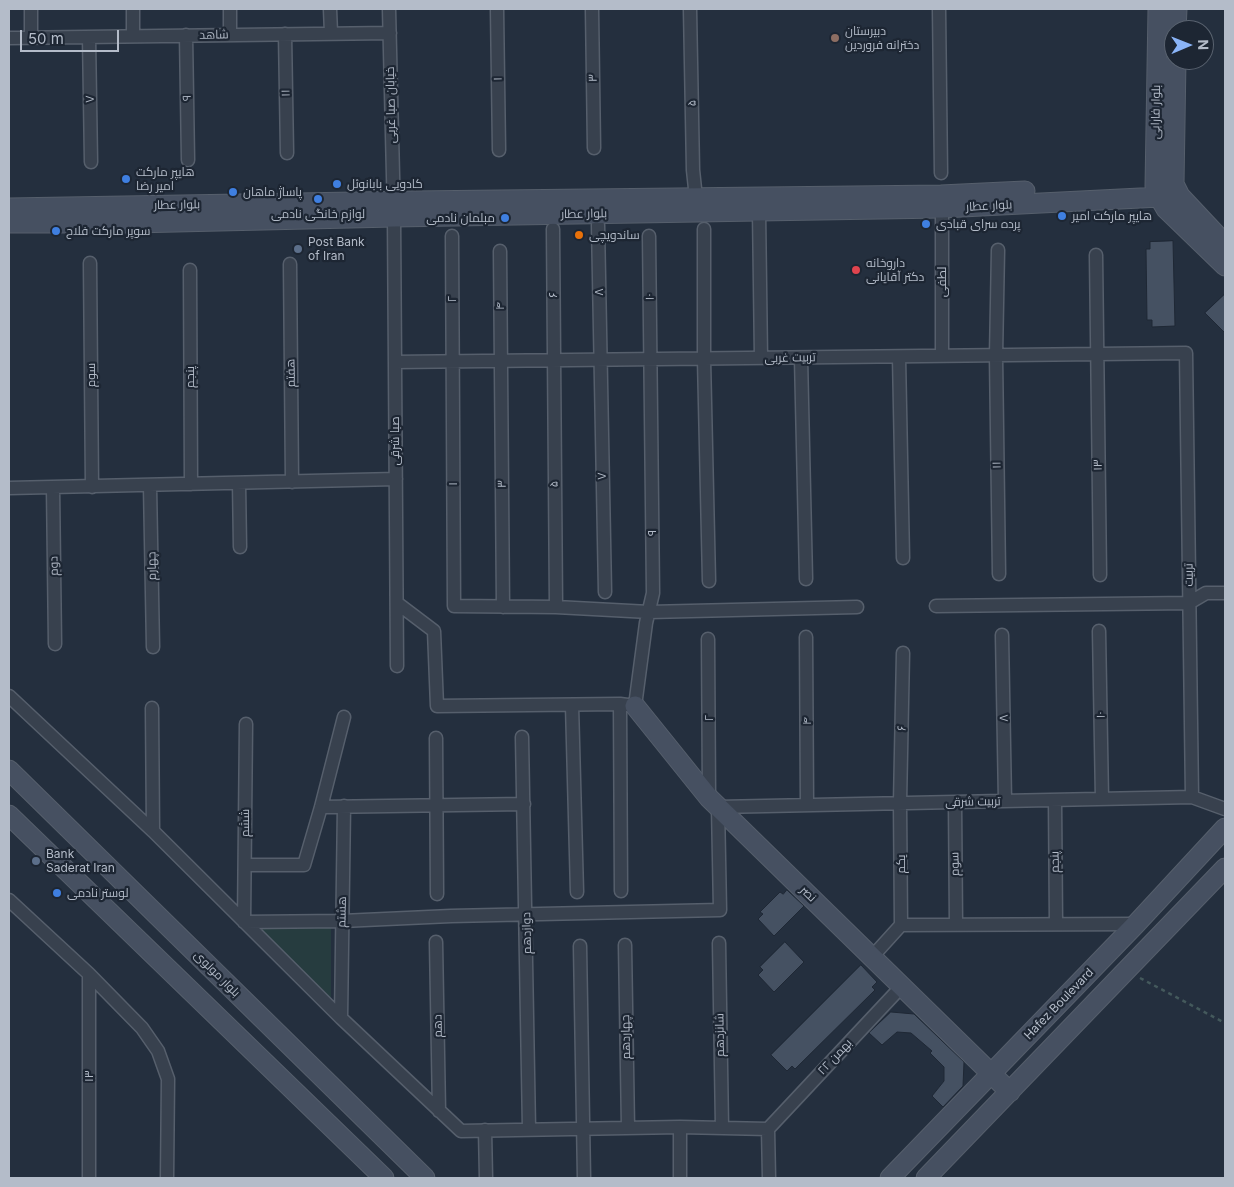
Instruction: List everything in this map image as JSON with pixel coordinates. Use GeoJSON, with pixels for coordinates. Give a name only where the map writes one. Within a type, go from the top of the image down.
{"type":"FeatureCollection","features":[{"type":"Feature","properties":{"kind":"street"},"geometry":{"type":"LineString","coordinates":[[31,9],[31,38]]}},
{"type":"Feature","properties":{"kind":"street"},"geometry":{"type":"LineString","coordinates":[[132,9],[133,36]]}},
{"type":"Feature","properties":{"kind":"street"},"geometry":{"type":"LineString","coordinates":[[230,9],[230,35]]}},
{"type":"Feature","properties":{"kind":"street"},"geometry":{"type":"LineString","coordinates":[[330,9],[331,33]]}},
{"type":"Feature","properties":{"kind":"street","name":"خیابان صبا غربی"},"geometry":{"type":"LineString","coordinates":[[389,9],[393,209]]}},
{"type":"Feature","properties":{"kind":"street","name":"۱"},"geometry":{"type":"LineString","coordinates":[[497,9],[499,150]]}},
{"type":"Feature","properties":{"kind":"street","name":"۳"},"geometry":{"type":"LineString","coordinates":[[592,9],[594,148]]}},
{"type":"Feature","properties":{"kind":"street","name":"۵"},"geometry":{"type":"LineString","coordinates":[[690,9],[696,198]]}},
{"type":"Feature","properties":{"kind":"street"},"geometry":{"type":"LineString","coordinates":[[940,9],[941,173]]}},
{"type":"Feature","properties":{"kind":"street","name":"بلوار فارابی"},"geometry":{"type":"LineString","coordinates":[[1157,191],[1158,9]]}},
{"type":"Feature","properties":{"kind":"street","name":"شاهد"},"geometry":{"type":"LineString","coordinates":[[9,38],[390,33]]}},
{"type":"Feature","properties":{"kind":"street","name":"۱۱"},"geometry":{"type":"LineString","coordinates":[[285,34],[287,153]]}},
{"type":"Feature","properties":{"kind":"street","name":"۹"},"geometry":{"type":"LineString","coordinates":[[186,35],[188,160]]}},
{"type":"Feature","properties":{"kind":"street","name":"۷"},"geometry":{"type":"LineString","coordinates":[[89,37],[91,162]]}},
{"type":"Feature","properties":{"kind":"street","name":"بلوار فارابی"},"geometry":{"type":"LineString","coordinates":[[1176,70],[1177,190]]}},
{"type":"Feature","properties":{"kind":"street"},"geometry":{"type":"LineString","coordinates":[[1177,190],[1225,244]]}},
{"type":"Feature","properties":{"kind":"street","name":"بلوار عطار"},"geometry":{"type":"LineString","coordinates":[[9,208],[759,211],[942,208],[1177,190]]}},
{"type":"Feature","properties":{"kind":"street"},"geometry":{"type":"LineString","coordinates":[[1157,191],[1166,209],[1225,266]]}},
{"type":"Feature","properties":{"kind":"street","name":"بلوار عطار"},"geometry":{"type":"LineString","coordinates":[[9,223],[133,223],[393,209],[696,198],[1157,191]]}},
{"type":"Feature","properties":{"kind":"street","name":"لطفی"},"geometry":{"type":"LineString","coordinates":[[942,208],[942,356]]}},
{"type":"Feature","properties":{"kind":"street","name":"صبا شرقی"},"geometry":{"type":"LineString","coordinates":[[393,209],[398,666]]}},
{"type":"Feature","properties":{"kind":"street"},"geometry":{"type":"LineString","coordinates":[[759,211],[761,358]]}},
{"type":"Feature","properties":{"kind":"street","name":"۸"},"geometry":{"type":"LineString","coordinates":[[598,225],[600,360]]}},
{"type":"Feature","properties":{"kind":"street","name":"۶"},"geometry":{"type":"LineString","coordinates":[[553,229],[553,360]]}},
{"type":"Feature","properties":{"kind":"street"},"geometry":{"type":"LineString","coordinates":[[704,229],[704,359],[709,580]]}},
{"type":"Feature","properties":{"kind":"street","name":"۲"},"geometry":{"type":"LineString","coordinates":[[452,236],[452,361]]}},
{"type":"Feature","properties":{"kind":"street","name":"۱۰"},"geometry":{"type":"LineString","coordinates":[[649,236],[651,359]]}},
{"type":"Feature","properties":{"kind":"street","name":"۱۱"},"geometry":{"type":"LineString","coordinates":[[998,250],[996,356],[999,574]]}},
{"type":"Feature","properties":{"kind":"street","name":"۴"},"geometry":{"type":"LineString","coordinates":[[500,251],[501,361]]}},
{"type":"Feature","properties":{"kind":"street","name":"۱۳"},"geometry":{"type":"LineString","coordinates":[[1096,255],[1100,575]]}},
{"type":"Feature","properties":{"kind":"street","name":"سوم"},"geometry":{"type":"LineString","coordinates":[[90,263],[92,487]]}},
{"type":"Feature","properties":{"kind":"street","name":"هفتم"},"geometry":{"type":"LineString","coordinates":[[290,264],[292,482]]}},
{"type":"Feature","properties":{"kind":"street","name":"پنجم"},"geometry":{"type":"LineString","coordinates":[[190,270],[191,484]]}},
{"type":"Feature","properties":{"kind":"street","name":"تربیت غربی"},"geometry":{"type":"LineString","coordinates":[[395,362],[1186,353]]}},
{"type":"Feature","properties":{"kind":"street","name":"تربیت"},"geometry":{"type":"LineString","coordinates":[[1186,353],[1192,797]]}},
{"type":"Feature","properties":{"kind":"street"},"geometry":{"type":"LineString","coordinates":[[899,357],[903,558]]}},
{"type":"Feature","properties":{"kind":"street"},"geometry":{"type":"LineString","coordinates":[[801,358],[806,579]]}},
{"type":"Feature","properties":{"kind":"street","name":"۹"},"geometry":{"type":"LineString","coordinates":[[621,891],[627,705],[653,593],[651,359]]}},
{"type":"Feature","properties":{"kind":"street","name":"۵"},"geometry":{"type":"LineString","coordinates":[[553,360],[556,607]]}},
{"type":"Feature","properties":{"kind":"street","name":"۷"},"geometry":{"type":"LineString","coordinates":[[600,360],[605,592]]}},
{"type":"Feature","properties":{"kind":"street","name":"۱"},"geometry":{"type":"LineString","coordinates":[[452,361],[454,606],[503,607]]}},
{"type":"Feature","properties":{"kind":"street","name":"۳"},"geometry":{"type":"LineString","coordinates":[[501,361],[503,607]]}},
{"type":"Feature","properties":{"kind":"street"},"geometry":{"type":"LineString","coordinates":[[9,488],[396,479]]}},
{"type":"Feature","properties":{"kind":"street"},"geometry":{"type":"LineString","coordinates":[[239,483],[240,547]]}},
{"type":"Feature","properties":{"kind":"street","name":"چهارم"},"geometry":{"type":"LineString","coordinates":[[150,486],[153,647]]}},
{"type":"Feature","properties":{"kind":"street","name":"دوم"},"geometry":{"type":"LineString","coordinates":[[54,487],[55,644]]}},
{"type":"Feature","properties":{"kind":"street"},"geometry":{"type":"LineString","coordinates":[[936,606],[1189,603],[1206,593],[1225,593]]}},
{"type":"Feature","properties":{"kind":"street"},"geometry":{"type":"LineString","coordinates":[[397,603],[434,631],[437,706],[627,705]]}},
{"type":"Feature","properties":{"kind":"street"},"geometry":{"type":"LineString","coordinates":[[503,607],[556,607],[648,612],[857,607]]}},
{"type":"Feature","properties":{"kind":"street","name":"۱۰"},"geometry":{"type":"LineString","coordinates":[[1100,631],[1102,799]]}},
{"type":"Feature","properties":{"kind":"street","name":"۸"},"geometry":{"type":"LineString","coordinates":[[1002,635],[1005,801]]}},
{"type":"Feature","properties":{"kind":"street","name":"۴"},"geometry":{"type":"LineString","coordinates":[[806,637],[808,805]]}},
{"type":"Feature","properties":{"kind":"street","name":"۲"},"geometry":{"type":"LineString","coordinates":[[527,914],[720,910],[713,802],[708,639]]}},
{"type":"Feature","properties":{"kind":"street","name":"۶"},"geometry":{"type":"LineString","coordinates":[[900,803],[903,653]]}},
{"type":"Feature","properties":{"kind":"street"},"geometry":{"type":"LineString","coordinates":[[9,696],[153,831],[341,1018],[461,1130],[680,1127],[768,1129],[769,1178]]}},
{"type":"Feature","properties":{"kind":"street"},"geometry":{"type":"LineString","coordinates":[[572,705],[577,892]]}},
{"type":"Feature","properties":{"kind":"street","name":"نصر"},"geometry":{"type":"LineString","coordinates":[[627,705],[713,802],[1010,1092]]}},
{"type":"Feature","properties":{"kind":"street"},"geometry":{"type":"LineString","coordinates":[[152,708],[153,831]]}},
{"type":"Feature","properties":{"kind":"street"},"geometry":{"type":"LineString","coordinates":[[245,865],[304,865],[322,807],[344,717]]}},
{"type":"Feature","properties":{"kind":"street","name":"ششم"},"geometry":{"type":"LineString","coordinates":[[244,922],[246,724]]}},
{"type":"Feature","properties":{"kind":"street","name":"دوازدهم"},"geometry":{"type":"LineString","coordinates":[[522,737],[527,914],[529,1129]]}},
{"type":"Feature","properties":{"kind":"street"},"geometry":{"type":"LineString","coordinates":[[436,738],[437,894]]}},
{"type":"Feature","properties":{"kind":"street","name":"بلوار مولوی"},"geometry":{"type":"LineString","coordinates":[[9,770],[425,1178]]}},
{"type":"Feature","properties":{"kind":"street","name":"تربیت شرقی"},"geometry":{"type":"LineString","coordinates":[[713,802],[808,805],[1192,797],[1225,809]]}},
{"type":"Feature","properties":{"kind":"street","name":"پنجم"},"geometry":{"type":"LineString","coordinates":[[1054,800],[1056,924]]}},
{"type":"Feature","properties":{"kind":"street","name":"سوم"},"geometry":{"type":"LineString","coordinates":[[954,802],[956,925]]}},
{"type":"Feature","properties":{"kind":"street","name":"یکم"},"geometry":{"type":"LineString","coordinates":[[900,803],[901,925]]}},
{"type":"Feature","properties":{"kind":"street"},"geometry":{"type":"LineString","coordinates":[[322,807],[524,804]]}},
{"type":"Feature","properties":{"kind":"street","name":"هشتم"},"geometry":{"type":"LineString","coordinates":[[341,1018],[344,806]]}},
{"type":"Feature","properties":{"kind":"street"},"geometry":{"type":"LineString","coordinates":[[9,815],[384,1178]]}},
{"type":"Feature","properties":{"kind":"street","name":"Hafez Boulevard"},"geometry":{"type":"LineString","coordinates":[[890,1178],[1136,924],[1225,828]]}},
{"type":"Feature","properties":{"kind":"street","name":"Hafez Boulevard"},"geometry":{"type":"LineString","coordinates":[[926,1178],[1127,972],[1225,868]]}},
{"type":"Feature","properties":{"kind":"street"},"geometry":{"type":"LineString","coordinates":[[9,900],[89,974],[142,1028],[158,1051],[168,1079],[168,1178]]}},
{"type":"Feature","properties":{"kind":"street"},"geometry":{"type":"LineString","coordinates":[[244,922],[342,921],[527,914]]}},
{"type":"Feature","properties":{"kind":"street"},"geometry":{"type":"LineString","coordinates":[[872,957],[901,925],[1136,924]]}},
{"type":"Feature","properties":{"kind":"street","name":"دهم"},"geometry":{"type":"LineString","coordinates":[[436,942],[439,1111]]}},
{"type":"Feature","properties":{"kind":"street","name":"شانزدهم"},"geometry":{"type":"LineString","coordinates":[[719,943],[722,1127]]}},
{"type":"Feature","properties":{"kind":"street","name":"چهاردهم"},"geometry":{"type":"LineString","coordinates":[[625,945],[628,1128]]}},
{"type":"Feature","properties":{"kind":"street"},"geometry":{"type":"LineString","coordinates":[[580,946],[584,1178]]}},
{"type":"Feature","properties":{"kind":"street","name":"۱۳"},"geometry":{"type":"LineString","coordinates":[[89,974],[89,1178]]}},
{"type":"Feature","properties":{"kind":"street","name":"۲۲ بهمن"},"geometry":{"type":"LineString","coordinates":[[768,1129],[902,986]]}},
{"type":"Feature","properties":{"kind":"street"},"geometry":{"type":"LineString","coordinates":[[337,1133],[357,1111]]}},
{"type":"Feature","properties":{"kind":"street"},"geometry":{"type":"LineString","coordinates":[[680,1127],[680,1178]]}},
{"type":"Feature","properties":{"kind":"street"},"geometry":{"type":"LineString","coordinates":[[485,1130],[486,1178]]}},
{"type":"Feature","properties":{"kind":"path"},"geometry":{"type":"LineString","coordinates":[[1127,972],[1225,1023]]}},
{"type":"Feature","properties":{"kind":"green space"},"geometry":{"type":"Polygon","coordinates":[[[260,928],[331,928],[331,998],[260,928]]]}},
{"type":"Feature","properties":{"kind":"building"},"geometry":{"type":"Polygon","coordinates":[[[1173,241],[1175,326],[1152,327],[1152,320],[1147,320],[1146,249],[1150,249],[1150,242],[1173,241]]]}},
{"type":"Feature","properties":{"kind":"building"},"geometry":{"type":"Polygon","coordinates":[[[1225,294],[1225,333],[1205,313],[1225,294]]]}},
{"type":"Feature","properties":{"kind":"building"},"geometry":{"type":"Polygon","coordinates":[[[787,890],[804,906],[774,936],[758,919],[763,914],[760,912],[780,892],[783,894],[787,890]]]}},
{"type":"Feature","properties":{"kind":"building"},"geometry":{"type":"Polygon","coordinates":[[[785,942],[804,962],[774,992],[758,975],[763,970],[760,967],[785,942]]]}},
{"type":"Feature","properties":{"kind":"building"},"geometry":{"type":"Polygon","coordinates":[[[861,965],[877,982],[872,987],[875,990],[795,1069],[792,1066],[787,1071],[771,1055],[861,965]]]}},
{"type":"Feature","properties":{"kind":"building"},"geometry":{"type":"Polygon","coordinates":[[[891,1012],[914,1014],[964,1062],[963,1086],[943,1107],[932,1096],[944,1081],[944,1067],[930,1053],[932,1051],[911,1033],[897,1032],[882,1045],[869,1033],[891,1012]]]}},
{"type":"Feature","properties":{"kind":"place","name":"دبیرستان دخترانه فروردین"},"geometry":{"type":"Point","coordinates":[835,38]}},
{"type":"Feature","properties":{"kind":"place","name":"هایپر مارکت امیر رضا"},"geometry":{"type":"Point","coordinates":[126,179]}},
{"type":"Feature","properties":{"kind":"place","name":"کادویی بابانوئل"},"geometry":{"type":"Point","coordinates":[337,184]}},
{"type":"Feature","properties":{"kind":"place","name":"پاساژ ماهان"},"geometry":{"type":"Point","coordinates":[233,192]}},
{"type":"Feature","properties":{"kind":"place","name":"لوازم خانگی نادمی"},"geometry":{"type":"Point","coordinates":[318,199]}},
{"type":"Feature","properties":{"kind":"place","name":"هایپر مارکت امیر"},"geometry":{"type":"Point","coordinates":[1062,216]}},
{"type":"Feature","properties":{"kind":"place","name":"مبلمان نادمی"},"geometry":{"type":"Point","coordinates":[505,218]}},
{"type":"Feature","properties":{"kind":"place","name":"پرده سرای قبادی"},"geometry":{"type":"Point","coordinates":[926,224]}},
{"type":"Feature","properties":{"kind":"place","name":"سوپر مارکت فلاح"},"geometry":{"type":"Point","coordinates":[56,231]}},
{"type":"Feature","properties":{"kind":"place","name":"ساندویچی"},"geometry":{"type":"Point","coordinates":[579,235]}},
{"type":"Feature","properties":{"kind":"place","name":"Post Bank of Iran"},"geometry":{"type":"Point","coordinates":[298,249]}},
{"type":"Feature","properties":{"kind":"place","name":"داروخانه دکتر آقایانی"},"geometry":{"type":"Point","coordinates":[856,270]}},
{"type":"Feature","properties":{"kind":"place","name":"Bank Saderat Iran"},"geometry":{"type":"Point","coordinates":[36,861]}},
{"type":"Feature","properties":{"kind":"place","name":"لوستر نادمی"},"geometry":{"type":"Point","coordinates":[57,893]}}]}
